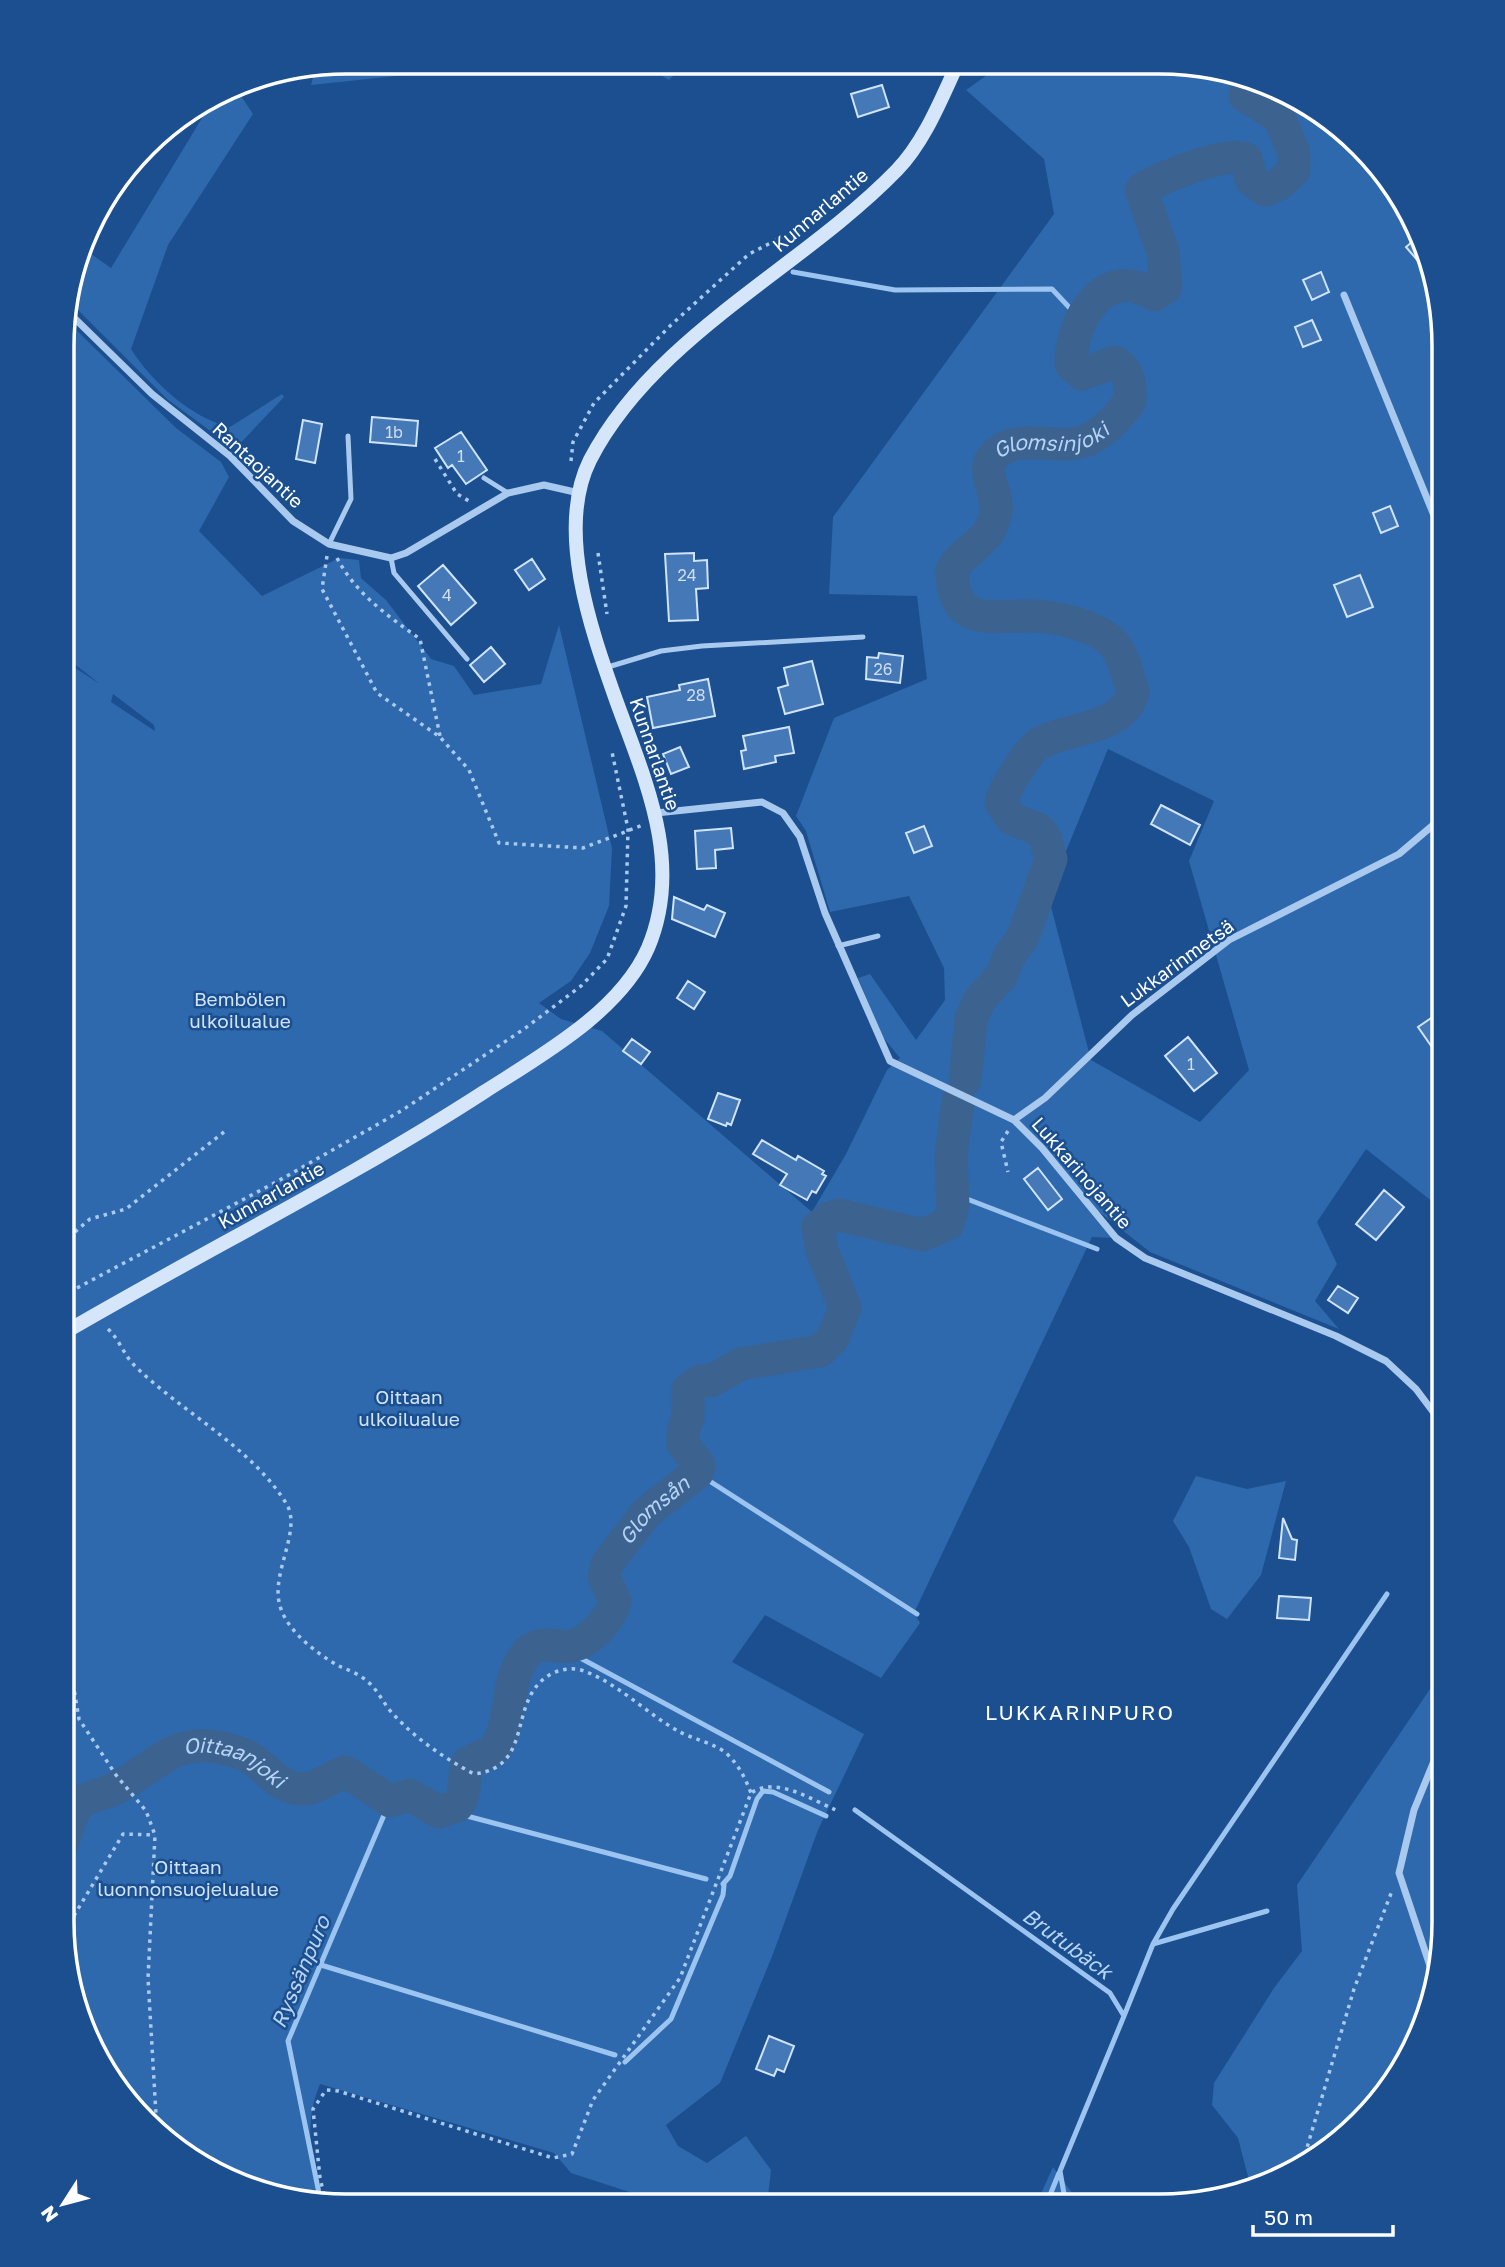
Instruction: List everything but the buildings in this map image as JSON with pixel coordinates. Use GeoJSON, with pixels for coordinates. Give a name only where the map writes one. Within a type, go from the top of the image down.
{"type":"FeatureCollection","features":[{"type":"Feature","properties":{"kind":"main road","name":"Kunnarlantie"},"geometry":{"type":"LineString","coordinates":[[74,1327],[386,1154],[546,1053],[590,1019],[629,979],[647,949],[659,910],[662,864],[656,813],[605,668],[578,564],[579,492],[590,461],[621,415],[652,379],[695,337],[899,168],[931,121],[953,74]]}},
{"type":"Feature","properties":{"kind":"street"},"geometry":{"type":"LineString","coordinates":[[1344,295],[1432,511]]}},
{"type":"Feature","properties":{"kind":"street","name":"Rantaojantie"},"geometry":{"type":"LineString","coordinates":[[75,319],[152,394],[230,456],[293,521],[329,544],[391,558]]}},
{"type":"Feature","properties":{"kind":"street"},"geometry":{"type":"LineString","coordinates":[[391,558],[406,553],[508,493],[544,485],[579,492]]}},
{"type":"Feature","properties":{"kind":"street","name":"Lukkarinojantie"},"geometry":{"type":"LineString","coordinates":[[656,813],[762,802],[783,813],[800,836],[838,946],[890,1061],[1014,1120],[1050,1157],[1116,1238],[1145,1258],[1336,1336],[1387,1361],[1416,1389],[1432,1410]]}},
{"type":"Feature","properties":{"kind":"street","name":"Lukkarinmetsä"},"geometry":{"type":"LineString","coordinates":[[1014,1120],[1045,1098],[1132,1015],[1229,940],[1399,854],[1432,826]]}},
{"type":"Feature","properties":{"kind":"street"},"geometry":{"type":"LineString","coordinates":[[1428,1961],[1399,1873],[1414,1810],[1432,1766]]}},
{"type":"Feature","properties":{"kind":"lane"},"geometry":{"type":"LineString","coordinates":[[329,544],[351,499],[348,436]]}},
{"type":"Feature","properties":{"kind":"lane"},"geometry":{"type":"LineString","coordinates":[[484,478],[508,493]]}},
{"type":"Feature","properties":{"kind":"lane"},"geometry":{"type":"LineString","coordinates":[[391,558],[394,573],[467,659]]}},
{"type":"Feature","properties":{"kind":"lane"},"geometry":{"type":"LineString","coordinates":[[605,668],[661,651],[863,637]]}},
{"type":"Feature","properties":{"kind":"lane"},"geometry":{"type":"LineString","coordinates":[[838,946],[878,936]]}},
{"type":"Feature","properties":{"kind":"path"},"geometry":{"type":"LineString","coordinates":[[435,459],[457,494],[478,509]]}},
{"type":"Feature","properties":{"kind":"path"},"geometry":{"type":"LineString","coordinates":[[329,544],[346,576],[374,606],[420,639],[440,737]]}},
{"type":"Feature","properties":{"kind":"path"},"geometry":{"type":"LineString","coordinates":[[329,544],[321,589],[377,693],[440,737],[469,770],[499,843],[583,848],[628,829]]}},
{"type":"Feature","properties":{"kind":"path"},"geometry":{"type":"LineString","coordinates":[[598,553],[607,613]]}},
{"type":"Feature","properties":{"kind":"path"},"geometry":{"type":"LineString","coordinates":[[74,1290],[278,1181],[401,1111],[524,1029],[581,986],[607,959],[626,906],[628,829],[612,752]]}},
{"type":"Feature","properties":{"kind":"path"},"geometry":{"type":"LineString","coordinates":[[1008,1172],[1001,1142],[1014,1120]]}},
{"type":"Feature","properties":{"kind":"path"},"geometry":{"type":"LineString","coordinates":[[74,1233],[90,1219],[126,1209],[224,1132]]}},
{"type":"Feature","properties":{"kind":"path"},"geometry":{"type":"LineString","coordinates":[[108,1329],[117,1338],[134,1366],[259,1471],[286,1503],[292,1521],[278,1584],[280,1606],[286,1620],[312,1647],[365,1678],[378,1690],[392,1713],[451,1762],[474,1774],[502,1766],[515,1747],[529,1696],[554,1673],[571,1668],[583,1670],[618,1690],[697,1742],[724,1751],[742,1770],[751,1793]]}},
{"type":"Feature","properties":{"kind":"path"},"geometry":{"type":"LineString","coordinates":[[74,1689],[79,1720],[116,1775],[146,1811],[155,1835],[148,1978],[156,2117]]}},
{"type":"Feature","properties":{"kind":"path"},"geometry":{"type":"LineString","coordinates":[[324,2193],[313,2109],[326,2090],[338,2091],[553,2158],[572,2154],[593,2099],[680,1978],[751,1793],[762,1786],[777,1786],[836,1810]]}},
{"type":"Feature","properties":{"kind":"path"},"geometry":{"type":"LineString","coordinates":[[74,1916],[123,1834],[155,1835]]}},
{"type":"Feature","properties":{"kind":"path"},"geometry":{"type":"LineString","coordinates":[[1306,2151],[1354,1989],[1399,1873]]}},
{"type":"Feature","properties":{"kind":"green space"},"geometry":{"type":"Polygon","coordinates":[[[327,74],[415,74],[311,85],[313,76],[327,74]]]}},
{"type":"Feature","properties":{"kind":"green space"},"geometry":{"type":"Polygon","coordinates":[[[658,74],[675,74],[669,80],[658,74]]]}},
{"type":"Feature","properties":{"kind":"green space"},"geometry":{"type":"Polygon","coordinates":[[[989,74],[1178,74],[1213,79],[1264,94],[1311,119],[1339,141],[1364,166],[1386,194],[1411,241],[1426,292],[1432,345],[1432,1201],[1366,1149],[1317,1222],[1337,1264],[1315,1301],[1339,1329],[1150,1252],[1093,1207],[1116,1238],[1092,1237],[914,1613],[920,1623],[881,1678],[765,1615],[732,1662],[864,1734],[818,1830],[773,1954],[720,2083],[666,2125],[678,2146],[707,2163],[746,2136],[771,2170],[768,2194],[635,2194],[571,2173],[554,2153],[320,2084],[310,2128],[312,2158],[319,2192],[275,2184],[241,2173],[194,2148],[166,2126],[141,2101],[119,2073],[88,2009],[74,1940],[74,667],[100,684],[74,664],[74,328],[176,428],[221,462],[229,477],[199,531],[262,596],[339,558],[359,560],[361,578],[386,600],[431,659],[454,666],[474,695],[541,684],[559,625],[612,848],[609,906],[590,953],[571,981],[539,1003],[561,1019],[602,1031],[812,1212],[846,1154],[887,1070],[900,1058],[882,1036],[858,978],[870,974],[916,1040],[945,1000],[944,968],[909,896],[830,912],[806,831],[796,816],[834,718],[927,679],[917,596],[829,594],[833,517],[1054,214],[1044,159],[966,90],[989,74]],[[113,694],[111,702],[155,731],[154,725],[113,694]],[[1108,749],[1048,895],[1091,1060],[1200,1122],[1249,1070],[1189,861],[1214,801],[1108,749]]]}},
{"type":"Feature","properties":{"kind":"green space"},"geometry":{"type":"Polygon","coordinates":[[[240,94],[253,114],[168,245],[131,349],[150,374],[174,397],[201,416],[230,427],[282,394],[284,397],[235,449],[167,399],[76,308],[90,253],[111,268],[206,112],[240,94]]]}},
{"type":"Feature","properties":{"kind":"green space"},"geometry":{"type":"Polygon","coordinates":[[[1196,1476],[1247,1489],[1286,1481],[1261,1575],[1227,1619],[1211,1609],[1189,1547],[1173,1521],[1196,1476]]]}},
{"type":"Feature","properties":{"kind":"green space"},"geometry":{"type":"Polygon","coordinates":[[[1432,1686],[1431,1940],[1426,1975],[1411,2026],[1386,2073],[1352,2114],[1311,2148],[1249,2178],[1238,2138],[1212,2105],[1214,2083],[1274,1988],[1302,1951],[1297,1885],[1432,1686]]]}},
{"type":"Feature","properties":{"kind":"green space"},"geometry":{"type":"Polygon","coordinates":[[[1053,2167],[1073,2194],[1041,2194],[1053,2167]]]}},
{"type":"Feature","properties":{"kind":"waterway","name":"Glomsinjoki"},"geometry":{"type":"LineString","coordinates":[[965,1080],[971,1018],[980,999],[1001,977],[1009,956],[1023,937],[1051,859],[1045,837],[1038,829],[1012,819],[1001,803],[1003,797],[1017,770],[1035,747],[1052,738],[1107,721],[1127,705],[1133,692],[1119,652],[1104,636],[1084,626],[1050,618],[977,615],[959,602],[954,589],[952,570],[983,538],[993,523],[996,504],[989,466],[998,452],[1019,443],[1065,444],[1087,440],[1111,423],[1130,401],[1128,379],[1115,362],[1082,374],[1071,364],[1077,330],[1084,314],[1106,291],[1120,286],[1136,287],[1154,295],[1166,287],[1163,252],[1141,190],[1177,173],[1226,158],[1246,159],[1251,179],[1265,190],[1279,184],[1294,170],[1294,153],[1279,117],[1245,96],[1246,88]]}},
{"type":"Feature","properties":{"kind":"waterway"},"geometry":{"type":"LineString","coordinates":[[793,272],[895,290],[1052,289],[1081,320]]}},
{"type":"Feature","properties":{"kind":"waterway","name":"Glomsån"},"geometry":{"type":"LineString","coordinates":[[74,1812],[82,1802],[116,1788],[174,1752],[187,1747],[203,1746],[243,1754],[292,1788],[307,1789],[346,1772],[390,1801],[410,1795],[439,1812],[457,1806],[464,1792],[467,1764],[492,1751],[501,1738],[512,1685],[521,1661],[533,1648],[578,1644],[599,1629],[615,1601],[604,1577],[607,1564],[647,1512],[697,1473],[699,1465],[683,1444],[683,1431],[688,1417],[688,1390],[700,1381],[711,1381],[741,1364],[820,1351],[833,1338],[845,1307],[822,1251],[818,1227],[829,1218],[840,1215],[922,1235],[948,1224],[953,1206],[951,1155],[958,1101]]}},
{"type":"Feature","properties":{"kind":"waterway"},"geometry":{"type":"LineString","coordinates":[[954,1194],[1097,1249]]}},
{"type":"Feature","properties":{"kind":"waterway"},"geometry":{"type":"LineString","coordinates":[[697,1473],[917,1614]]}},
{"type":"Feature","properties":{"kind":"waterway"},"geometry":{"type":"LineString","coordinates":[[1153,1944],[1173,1909],[1387,1594]]}},
{"type":"Feature","properties":{"kind":"waterway","name":"Brutubäck"},"geometry":{"type":"LineString","coordinates":[[558,1646],[829,1792]]}},
{"type":"Feature","properties":{"kind":"waterway","name":"Brutubäck"},"geometry":{"type":"LineString","coordinates":[[723,1884],[730,1876],[757,1799],[763,1791],[773,1792],[826,1816]]}},
{"type":"Feature","properties":{"kind":"waterway","name":"Ryssänpuro"},"geometry":{"type":"LineString","coordinates":[[319,2192],[288,2041],[390,1801]]}},
{"type":"Feature","properties":{"kind":"waterway","name":"Brutubäck"},"geometry":{"type":"LineString","coordinates":[[855,1810],[1110,1993],[1124,2016],[1060,2171],[1064,2194]]}},
{"type":"Feature","properties":{"kind":"waterway","name":"Brutubäck"},"geometry":{"type":"LineString","coordinates":[[448,1811],[706,1879]]}},
{"type":"Feature","properties":{"kind":"waterway"},"geometry":{"type":"LineString","coordinates":[[625,2062],[671,2019],[723,1895],[724,1885]]}},
{"type":"Feature","properties":{"kind":"waterway"},"geometry":{"type":"LineString","coordinates":[[1124,2016],[1153,1944],[1267,1911]]}},
{"type":"Feature","properties":{"kind":"waterway"},"geometry":{"type":"LineString","coordinates":[[321,1965],[615,2055]]}},
{"type":"Feature","properties":{"kind":"waterway"},"geometry":{"type":"LineString","coordinates":[[1050,2194],[1059,2173]]}},
{"type":"Feature","properties":{"kind":"district","name":"LUKKARINPURO"},"geometry":{"type":"Point","coordinates":[1080,1713]}},
{"type":"Feature","properties":{"kind":"park label","name":"Bembölen ulkoilualue"},"geometry":{"type":"Point","coordinates":[240,1010]}},
{"type":"Feature","properties":{"kind":"park label","name":"Oittaan ulkoilualue"},"geometry":{"type":"Point","coordinates":[409,1408]}},
{"type":"Feature","properties":{"kind":"park label","name":"Oittaan luonnonsuojelualue"},"geometry":{"type":"Point","coordinates":[188,1878]}},
{"type":"Feature","properties":{"kind":"water label","name":"Oittaanjoki"},"geometry":{"type":"Point","coordinates":[233,1770]}}]}
